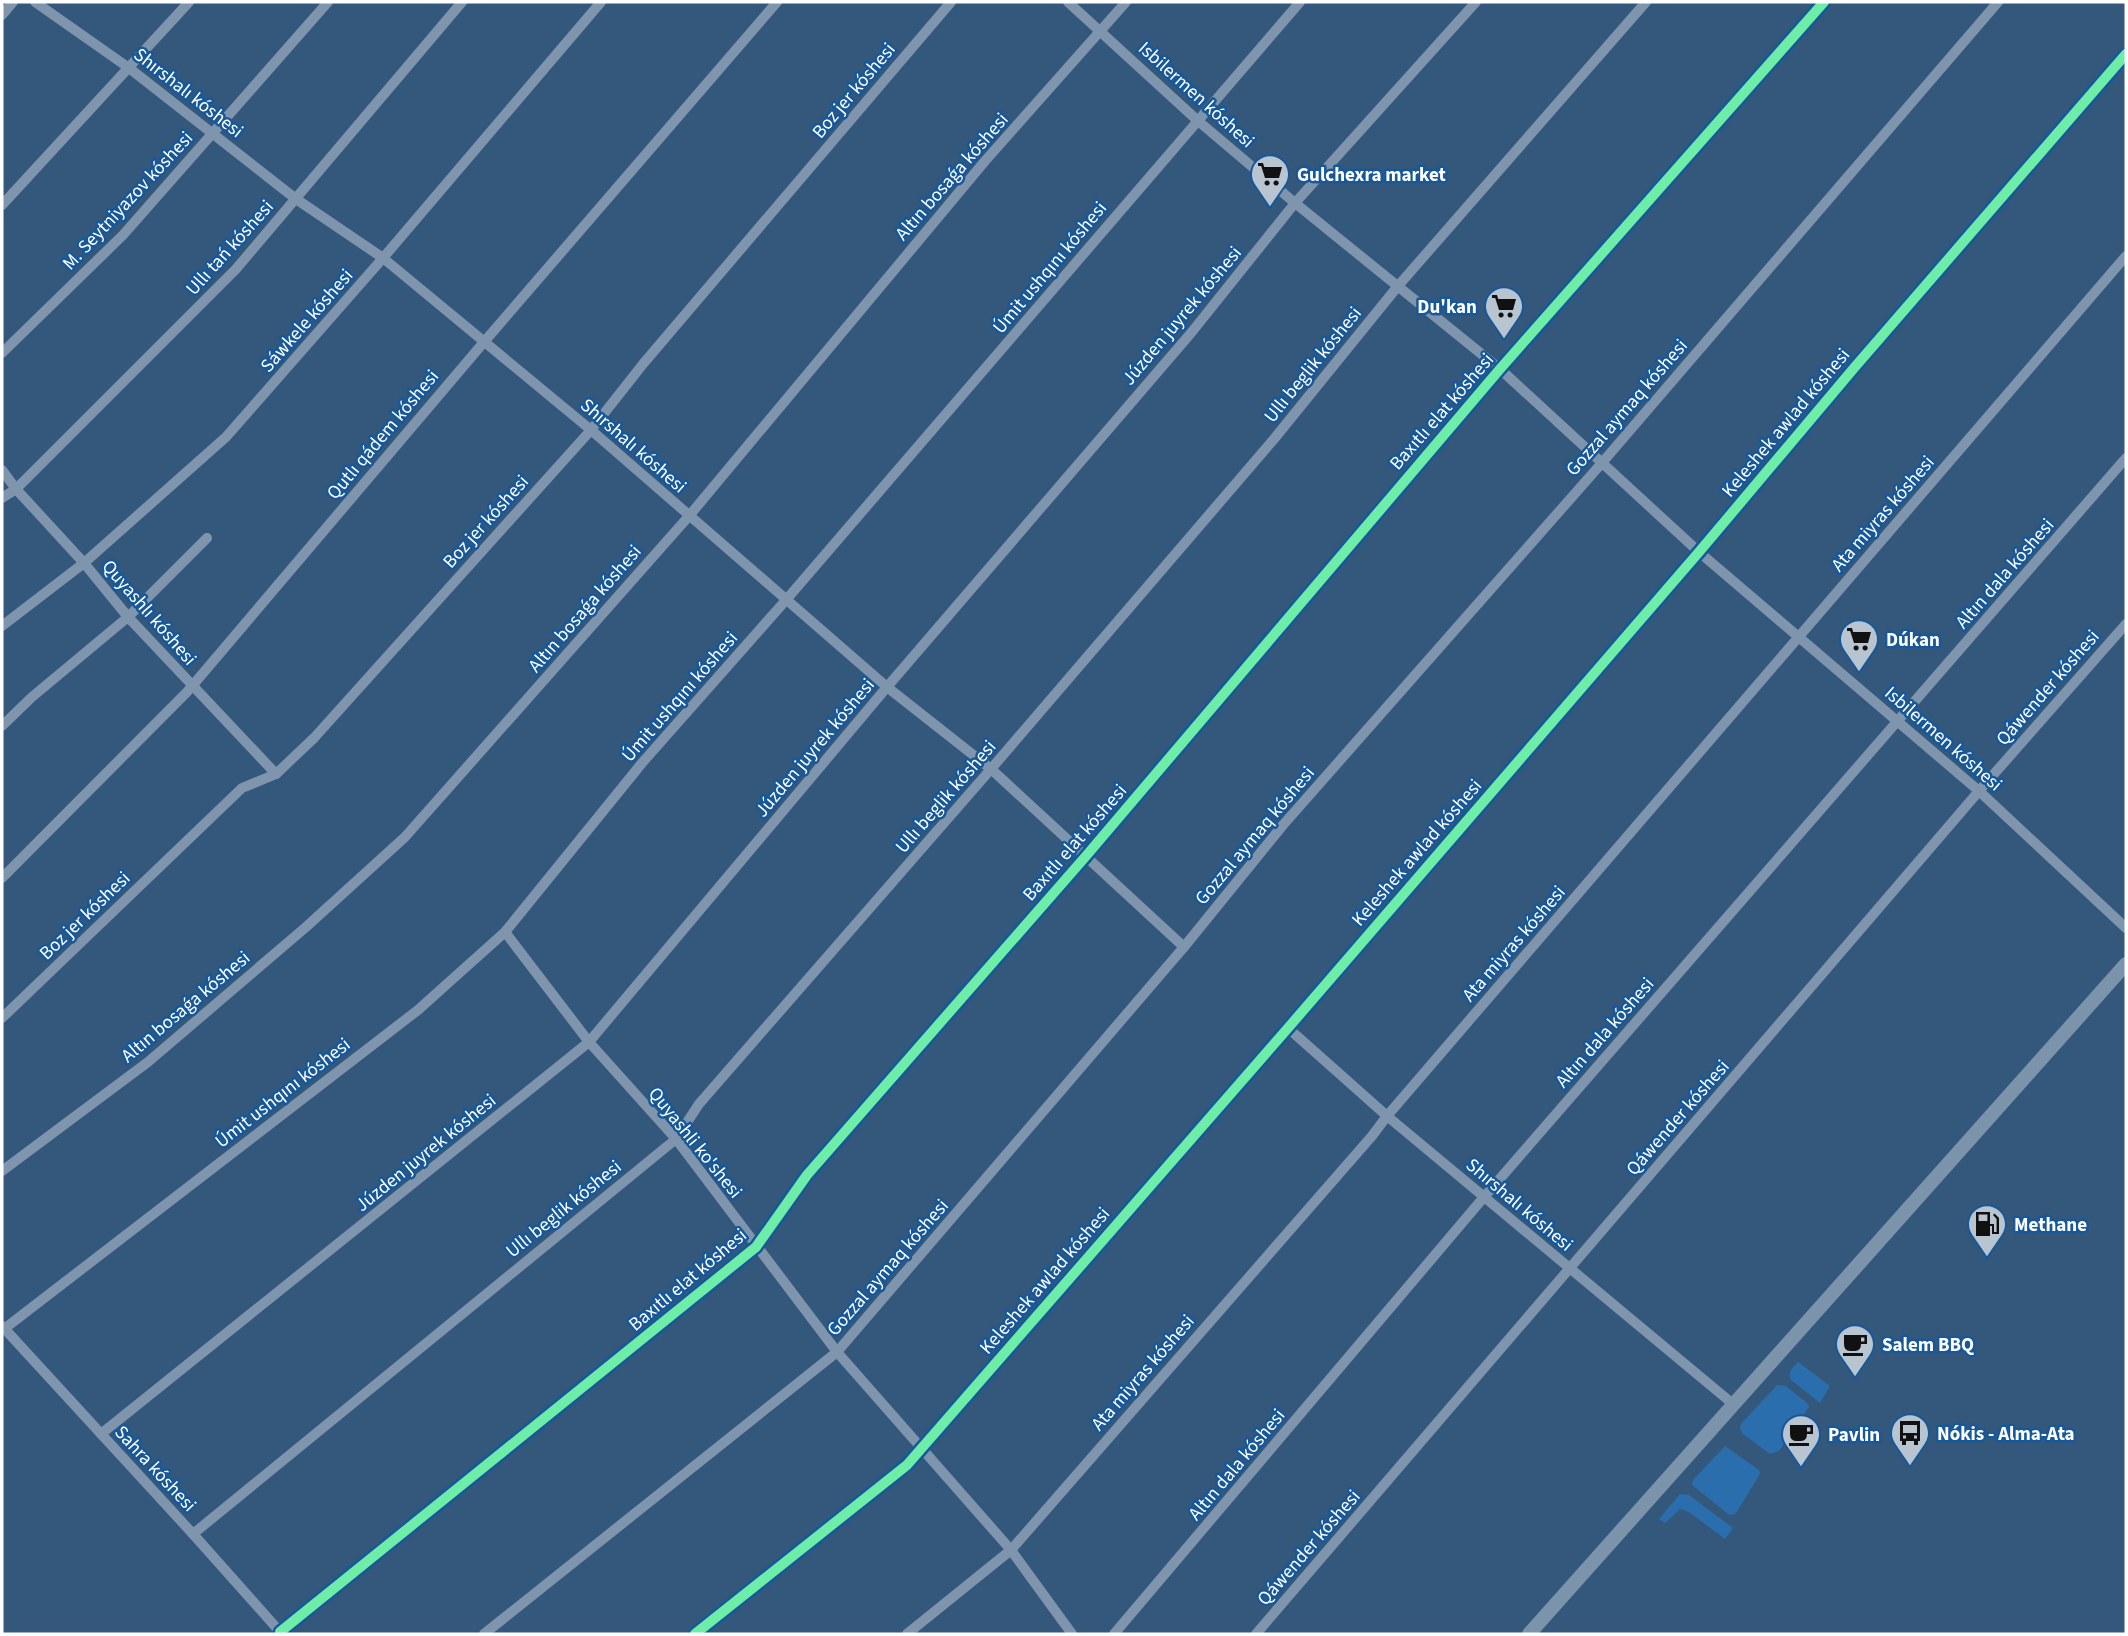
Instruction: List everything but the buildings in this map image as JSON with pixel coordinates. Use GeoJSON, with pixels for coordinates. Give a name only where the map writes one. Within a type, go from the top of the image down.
{"type":"FeatureCollection","features":[{"type":"Feature","properties":{"kind":"main road"},"geometry":{"type":"LineString","coordinates":[[1529,1634],[2126,964]]}},
{"type":"Feature","properties":{"kind":"street"},"geometry":{"type":"LineString","coordinates":[[2,15],[13,2]]}},
{"type":"Feature","properties":{"kind":"street","name":"Shırshalı kóshesi"},"geometry":{"type":"LineString","coordinates":[[35,2],[214,132],[296,199],[383,258],[484,341],[591,430],[887,687],[991,769],[1184,947]]}},
{"type":"Feature","properties":{"kind":"street"},"geometry":{"type":"LineString","coordinates":[[2,205],[189,2]]}},
{"type":"Feature","properties":{"kind":"street","name":"M. Seytniyazov kóshesi"},"geometry":{"type":"LineString","coordinates":[[2,353],[123,235],[328,2]]}},
{"type":"Feature","properties":{"kind":"street","name":"Ullı tań kóshesi"},"geometry":{"type":"LineString","coordinates":[[2,498],[16,489],[236,269],[463,2]]}},
{"type":"Feature","properties":{"kind":"street","name":"Sáwkele kóshesi"},"geometry":{"type":"LineString","coordinates":[[2,626],[84,564],[226,437],[601,2]]}},
{"type":"Feature","properties":{"kind":"street","name":"Qutlı qádem kóshesi"},"geometry":{"type":"LineString","coordinates":[[2,878],[192,686],[484,341],[778,2]]}},
{"type":"Feature","properties":{"kind":"street","name":"Boz jer kóshesi"},"geometry":{"type":"LineString","coordinates":[[2,1018],[242,788],[276,774],[323,728],[591,430],[643,364],[951,2]]}},
{"type":"Feature","properties":{"kind":"street","name":"Isbilermen kóshesi"},"geometry":{"type":"LineString","coordinates":[[1068,2],[1197,120],[1500,369],[1699,552],[1979,791],[2126,928]]}},
{"type":"Feature","properties":{"kind":"street","name":"Altın bosaǵa kóshesi"},"geometry":{"type":"LineString","coordinates":[[2,1171],[148,1062],[306,927],[405,837],[689,516],[985,161],[1126,2]]}},
{"type":"Feature","properties":{"kind":"street","name":"Úmit ushqını kóshesi"},"geometry":{"type":"LineString","coordinates":[[3,1328],[418,1010],[505,932],[642,763],[786,600],[1300,2]]}},
{"type":"Feature","properties":{"kind":"street","name":"Júzden juyrek kóshesi"},"geometry":{"type":"LineString","coordinates":[[101,1434],[589,1042],[887,687],[1191,333],[1295,203],[1476,2]]}},
{"type":"Feature","properties":{"kind":"street","name":"Ullı beglik kóshesi"},"geometry":{"type":"LineString","coordinates":[[193,1534],[676,1139],[699,1104],[991,769],[1273,439],[1398,286],[1646,2]]}},
{"type":"Feature","properties":{"kind":"street","name":"Baxıtlı elat kóshesi"},"geometry":{"type":"LineString","coordinates":[[281,1633],[756,1247],[807,1175],[1086,856],[1500,369],[1824,2]]}},
{"type":"Feature","properties":{"kind":"street","name":"Gozzal aymaq kóshesi"},"geometry":{"type":"LineString","coordinates":[[484,1634],[837,1352],[1184,947],[1283,825],[1601,464],[1998,2]]}},
{"type":"Feature","properties":{"kind":"street","name":"Keleshek awlad kóshesi"},"geometry":{"type":"LineString","coordinates":[[695,1634],[907,1465],[1288,1028],[1699,552],[1845,377],[2126,54]]}},
{"type":"Feature","properties":{"kind":"street","name":"Ata miyras kóshesi"},"geometry":{"type":"LineString","coordinates":[[907,1634],[1011,1550],[1372,1136],[2126,256]]}},
{"type":"Feature","properties":{"kind":"street","name":"Altın dala kóshesi"},"geometry":{"type":"LineString","coordinates":[[1114,1634],[1484,1197],[2126,458]]}},
{"type":"Feature","properties":{"kind":"street","name":"Quyashlı kóshesi"},"geometry":{"type":"LineString","coordinates":[[2,470],[128,617],[276,774]]}},
{"type":"Feature","properties":{"kind":"street"},"geometry":{"type":"LineString","coordinates":[[2,726],[32,697],[128,617],[207,538]]}},
{"type":"Feature","properties":{"kind":"street","name":"Qáwender kóshesi"},"geometry":{"type":"LineString","coordinates":[[1256,1634],[1979,791],[2126,624]]}},
{"type":"Feature","properties":{"kind":"street","name":"Quyashli ko'shesi"},"geometry":{"type":"LineString","coordinates":[[505,932],[589,1042],[676,1139],[837,1352],[1011,1550],[1072,1634]]}},
{"type":"Feature","properties":{"kind":"street","name":"Shırshalı kóshesi"},"geometry":{"type":"LineString","coordinates":[[1288,1028],[1387,1116],[1733,1405]]}},
{"type":"Feature","properties":{"kind":"street","name":"Sahra kóshesi"},"geometry":{"type":"LineString","coordinates":[[3,1328],[281,1633]]}},
{"type":"Feature","properties":{"kind":"shaded area"},"geometry":{"type":"Polygon","coordinates":[[[1798,1362],[1830,1386],[1820,1403],[1791,1380],[1790,1372],[1798,1362]]]}},
{"type":"Feature","properties":{"kind":"shaded area"},"geometry":{"type":"Polygon","coordinates":[[[1777,1385],[1786,1386],[1809,1407],[1779,1451],[1770,1454],[1740,1429],[1741,1424],[1777,1385]]]}},
{"type":"Feature","properties":{"kind":"shaded area"},"geometry":{"type":"Polygon","coordinates":[[[1725,1446],[1759,1470],[1760,1474],[1736,1513],[1732,1515],[1692,1485],[1693,1480],[1725,1446]]]}},
{"type":"Feature","properties":{"kind":"shaded area"},"geometry":{"type":"Polygon","coordinates":[[[1680,1494],[1689,1495],[1733,1528],[1725,1539],[1689,1512],[1680,1509],[1665,1523],[1659,1519],[1680,1494]]]}},
{"type":"Feature","properties":{"kind":"cycle path"},"geometry":{"type":"LineString","coordinates":[[280,1632],[756,1247],[807,1175],[1086,856],[1500,369],[1824,2]]}},
{"type":"Feature","properties":{"kind":"cycle path"},"geometry":{"type":"LineString","coordinates":[[695,1634],[907,1465],[1288,1028],[2126,54]]}},
{"type":"Feature","properties":{"kind":"place","name":"Gulchexra market"},"geometry":{"type":"Point","coordinates":[1270,208]}},
{"type":"Feature","properties":{"kind":"place","name":"Du'kan"},"geometry":{"type":"Point","coordinates":[1504,340]}},
{"type":"Feature","properties":{"kind":"place","name":"Dúkan"},"geometry":{"type":"Point","coordinates":[1859,673]}},
{"type":"Feature","properties":{"kind":"place","name":"Methane"},"geometry":{"type":"Point","coordinates":[1987,1258]}},
{"type":"Feature","properties":{"kind":"place","name":"Salem BBQ"},"geometry":{"type":"Point","coordinates":[1855,1378]}},
{"type":"Feature","properties":{"kind":"place","name":"Nókis - Alma-Ata"},"geometry":{"type":"Point","coordinates":[1910,1467]}},
{"type":"Feature","properties":{"kind":"place","name":"Pavlin"},"geometry":{"type":"Point","coordinates":[1801,1468]}}]}
